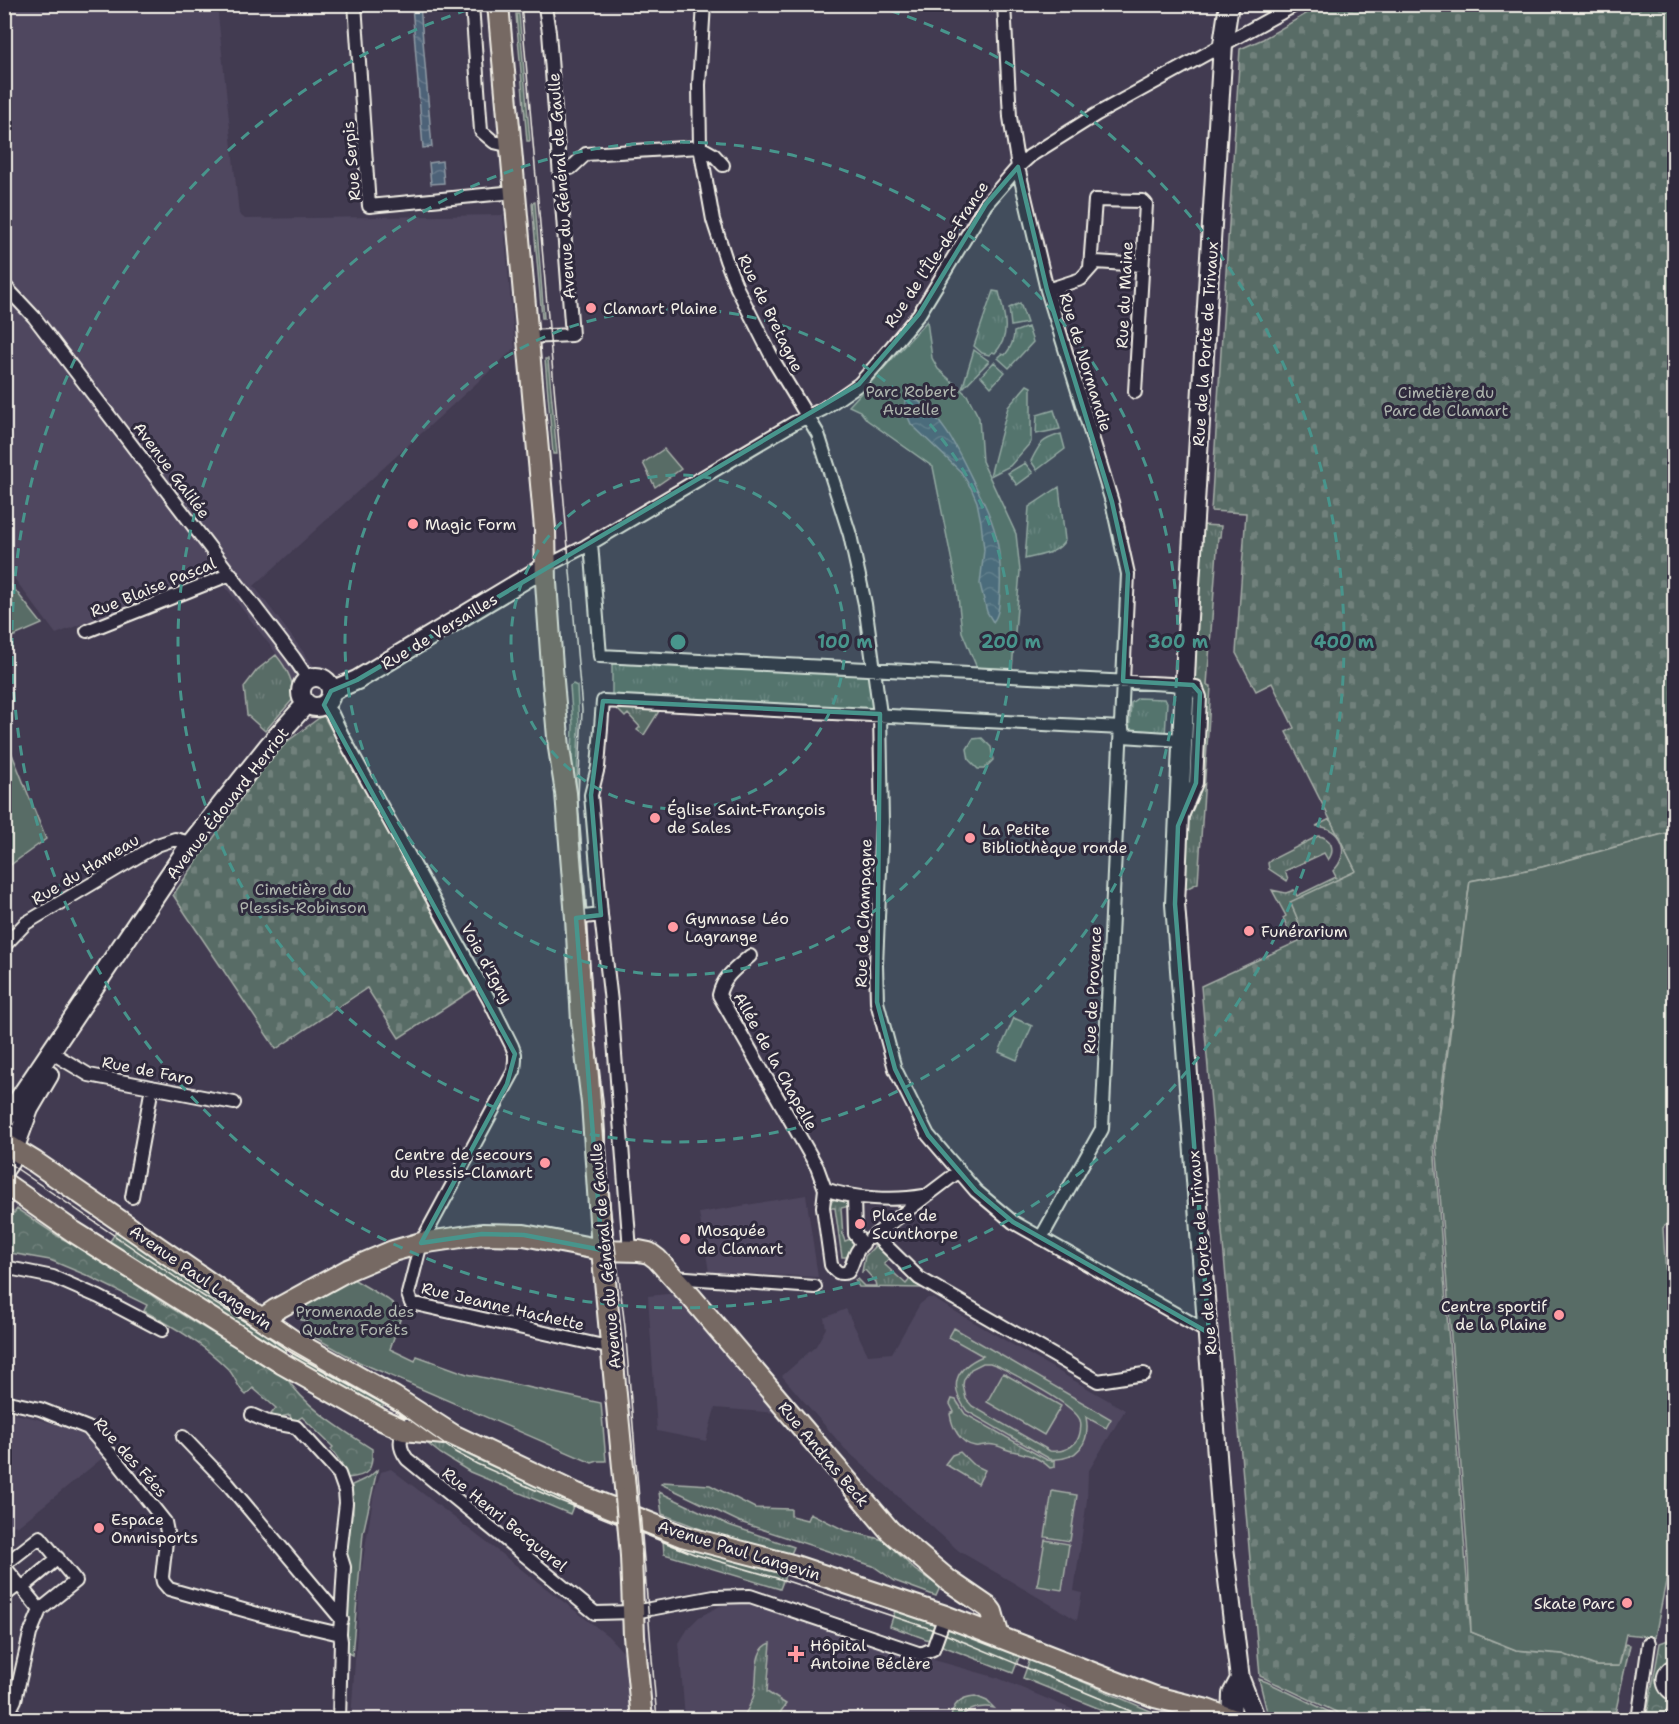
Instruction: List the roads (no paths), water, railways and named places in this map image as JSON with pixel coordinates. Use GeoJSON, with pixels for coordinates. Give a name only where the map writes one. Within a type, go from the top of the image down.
{"type":"FeatureCollection","features":[{"type":"Feature","properties":{"kind":"main road","name":"Avenue du Général de Gaulle"},"geometry":{"type":"LineString","coordinates":[[498,4],[515,192],[533,337]]}},
{"type":"Feature","properties":{"kind":"main road","name":"Avenue du Général de Gaulle"},"geometry":{"type":"LineString","coordinates":[[510,4],[545,529],[551,564],[558,737],[566,793],[581,1014],[592,1103],[602,1250],[631,1556],[642,1719]]}},
{"type":"Feature","properties":{"kind":"main road","name":"Avenue Paul Langevin"},"geometry":{"type":"LineString","coordinates":[[9,1146],[280,1332],[415,1411],[453,1436],[577,1494],[682,1536],[792,1565],[945,1616],[1155,1697]]}},
{"type":"Feature","properties":{"kind":"main road","name":"Avenue Paul Langevin"},"geometry":{"type":"LineString","coordinates":[[4,1183],[74,1232],[202,1314],[283,1364],[382,1420],[404,1430],[453,1436]]}},
{"type":"Feature","properties":{"kind":"main road","name":"Rue Andras Beck"},"geometry":{"type":"LineString","coordinates":[[262,1319],[348,1270],[393,1251],[422,1243],[482,1234],[524,1235],[602,1250],[649,1253],[673,1277],[890,1531],[948,1580],[992,1612],[999,1637]]}},
{"type":"Feature","properties":{"kind":"main road"},"geometry":{"type":"LineString","coordinates":[[280,1332],[291,1307],[304,1295]]}},
{"type":"Feature","properties":{"kind":"main road"},"geometry":{"type":"LineString","coordinates":[[1155,1697],[1232,1719]]}},
{"type":"Feature","properties":{"kind":"main road"},"geometry":{"type":"LineString","coordinates":[[1155,1697],[1194,1719]]}},
{"type":"Feature","properties":{"kind":"street","name":"Rue Serpis"},"geometry":{"type":"LineString","coordinates":[[355,4],[369,206],[515,192]]}},
{"type":"Feature","properties":{"kind":"street"},"geometry":{"type":"LineString","coordinates":[[472,4],[481,131],[494,142],[511,146]]}},
{"type":"Feature","properties":{"kind":"street","name":"Avenue du Général de Gaulle"},"geometry":{"type":"LineString","coordinates":[[533,337],[572,335],[549,32],[545,7],[542,4]]}},
{"type":"Feature","properties":{"kind":"street","name":"Rue de Bretagne"},"geometry":{"type":"LineString","coordinates":[[704,4],[695,148],[713,220],[737,288],[775,363],[809,417]]}},
{"type":"Feature","properties":{"kind":"street","name":"Rue de Normandie"},"geometry":{"type":"LineString","coordinates":[[1004,4],[1010,117],[1018,167],[1047,290],[1112,502],[1128,574],[1121,728]]}},
{"type":"Feature","properties":{"kind":"street","name":"Rue de la Porte de Trivaux"},"geometry":{"type":"LineString","coordinates":[[1229,4],[1223,44],[1185,685],[1175,910],[1224,1547],[1240,1679],[1256,1719]]}},
{"type":"Feature","properties":{"kind":"street","name":"Rue de l'Île-de-France"},"geometry":{"type":"LineString","coordinates":[[551,564],[591,543],[794,423],[809,417],[859,384],[919,314],[986,204],[1030,156],[1097,114],[1296,4]]}},
{"type":"Feature","properties":{"kind":"street"},"geometry":{"type":"LineString","coordinates":[[571,168],[586,154],[695,148],[714,155],[723,165]]}},
{"type":"Feature","properties":{"kind":"street","name":"Rue du Maine"},"geometry":{"type":"LineString","coordinates":[[1090,268],[1095,200],[1143,201],[1146,204],[1135,392]]}},
{"type":"Feature","properties":{"kind":"street"},"geometry":{"type":"LineString","coordinates":[[1047,290],[1081,279],[1096,262],[1142,265]]}},
{"type":"Feature","properties":{"kind":"street","name":"Avenue Galilée"},"geometry":{"type":"LineString","coordinates":[[4,285],[34,317],[231,574],[308,679]]}},
{"type":"Feature","properties":{"kind":"street","name":"Rue de Champagne"},"geometry":{"type":"LineString","coordinates":[[809,417],[818,434],[850,535],[865,604],[875,670],[880,714],[882,822],[876,965],[877,1002],[895,1069],[928,1135],[976,1191],[1013,1222],[1209,1333]]}},
{"type":"Feature","properties":{"kind":"street"},"geometry":{"type":"LineString","coordinates":[[591,543],[600,656],[1185,685]]}},
{"type":"Feature","properties":{"kind":"street","name":"Rue de Versailles"},"geometry":{"type":"LineString","coordinates":[[320,700],[551,564]]}},
{"type":"Feature","properties":{"kind":"street","name":"Rue Blaise Pascal"},"geometry":{"type":"LineString","coordinates":[[87,631],[231,574]]}},
{"type":"Feature","properties":{"kind":"street"},"geometry":{"type":"LineString","coordinates":[[318,677],[327,682],[320,700],[303,700],[302,686],[308,679],[318,677]]}},
{"type":"Feature","properties":{"kind":"street","name":"Rue de la Porte de Trivaux"},"geometry":{"type":"LineString","coordinates":[[1178,826],[1196,783],[1200,697],[1196,687],[1185,685]]}},
{"type":"Feature","properties":{"kind":"street","name":"Voie d'Igny"},"geometry":{"type":"LineString","coordinates":[[320,700],[336,719],[349,748],[488,998],[515,1054],[514,1071],[422,1243]]}},
{"type":"Feature","properties":{"kind":"street","name":"Avenue Édouard Herriot"},"geometry":{"type":"LineString","coordinates":[[4,1121],[191,843],[268,745],[320,700]]}},
{"type":"Feature","properties":{"kind":"street","name":"Avenue du Général de Gaulle"},"geometry":{"type":"LineString","coordinates":[[630,1251],[611,1002],[591,795],[598,767],[603,701],[880,714]]}},
{"type":"Feature","properties":{"kind":"street"},"geometry":{"type":"LineString","coordinates":[[880,714],[1123,728],[1123,736],[1182,740]]}},
{"type":"Feature","properties":{"kind":"street","name":"Rue de Provence"},"geometry":{"type":"LineString","coordinates":[[1041,1238],[1102,1129],[1121,728]]}},
{"type":"Feature","properties":{"kind":"street","name":"Rue du Hameau"},"geometry":{"type":"LineString","coordinates":[[4,946],[26,923],[157,845],[175,839],[191,843]]}},
{"type":"Feature","properties":{"kind":"street"},"geometry":{"type":"LineString","coordinates":[[576,918],[601,915]]}},
{"type":"Feature","properties":{"kind":"street","name":"Avenue Édouard Herriot"},"geometry":{"type":"LineString","coordinates":[[9,1146],[130,933]]}},
{"type":"Feature","properties":{"kind":"street","name":"Allée de la Chapelle"},"geometry":{"type":"LineString","coordinates":[[750,956],[728,975],[721,984],[719,995],[817,1167],[825,1189]]}},
{"type":"Feature","properties":{"kind":"street","name":"Avenue Édouard Herriot"},"geometry":{"type":"LineString","coordinates":[[59,1057],[60,1044],[79,1014],[81,1006]]}},
{"type":"Feature","properties":{"kind":"street","name":"Rue de Faro"},"geometry":{"type":"LineString","coordinates":[[59,1057],[89,1075],[234,1103]]}},
{"type":"Feature","properties":{"kind":"street"},"geometry":{"type":"LineString","coordinates":[[132,1197],[152,1087]]}},
{"type":"Feature","properties":{"kind":"street"},"geometry":{"type":"LineString","coordinates":[[4,1170],[9,1163],[9,1146]]}},
{"type":"Feature","properties":{"kind":"street"},"geometry":{"type":"LineString","coordinates":[[924,1196],[911,1198],[854,1196],[825,1189],[824,1208],[831,1265],[836,1272],[842,1274],[848,1272],[855,1254],[863,1244],[958,1172]]}},
{"type":"Feature","properties":{"kind":"street"},"geometry":{"type":"LineString","coordinates":[[854,1196],[855,1234],[863,1244]]}},
{"type":"Feature","properties":{"kind":"street"},"geometry":{"type":"LineString","coordinates":[[875,1235],[919,1278],[1098,1381],[1144,1374]]}},
{"type":"Feature","properties":{"kind":"street","name":"Rue Jeanne Hachette"},"geometry":{"type":"LineString","coordinates":[[422,1243],[408,1294],[411,1303],[505,1326],[612,1348]]}},
{"type":"Feature","properties":{"kind":"street"},"geometry":{"type":"LineString","coordinates":[[4,1267],[54,1277],[99,1297],[162,1330]]}},
{"type":"Feature","properties":{"kind":"street"},"geometry":{"type":"LineString","coordinates":[[673,1277],[815,1287]]}},
{"type":"Feature","properties":{"kind":"street","name":"Rue des Fées"},"geometry":{"type":"LineString","coordinates":[[4,1401],[40,1409],[88,1428],[115,1459],[165,1522],[167,1532],[162,1577],[165,1586],[341,1638]]}},
{"type":"Feature","properties":{"kind":"street"},"geometry":{"type":"LineString","coordinates":[[404,1430],[415,1411]]}},
{"type":"Feature","properties":{"kind":"street"},"geometry":{"type":"LineString","coordinates":[[252,1415],[268,1422],[296,1427],[339,1474],[343,1482],[345,1503],[340,1554],[344,1567],[339,1719]]}},
{"type":"Feature","properties":{"kind":"street","name":"Rue Henri Becquerel"},"geometry":{"type":"LineString","coordinates":[[404,1430],[400,1445],[407,1459],[595,1613],[634,1612],[714,1597],[750,1596],[921,1654],[933,1649],[945,1616]]}},
{"type":"Feature","properties":{"kind":"street"},"geometry":{"type":"LineString","coordinates":[[183,1437],[228,1484],[342,1620]]}},
{"type":"Feature","properties":{"kind":"street"},"geometry":{"type":"LineString","coordinates":[[5,1718],[15,1700],[30,1634],[40,1610],[76,1581],[40,1537],[4,1566],[40,1610]]}},
{"type":"Feature","properties":{"kind":"street"},"geometry":{"type":"LineString","coordinates":[[4,1596],[58,1558]]}},
{"type":"Feature","properties":{"kind":"street"},"geometry":{"type":"LineString","coordinates":[[1638,1719],[1649,1643]]}},
{"type":"Feature","properties":{"kind":"street"},"geometry":{"type":"LineString","coordinates":[[1674,1665],[1667,1670],[1663,1679],[1666,1688],[1674,1695]]}},
{"type":"Feature","properties":{"kind":"street","name":"Rue de la Porte de Trivaux"},"geometry":{"type":"LineString","coordinates":[[1232,1719],[1232,1694],[1240,1679]]}},
{"type":"Feature","properties":{"kind":"street"},"geometry":{"type":"LineString","coordinates":[[1673,1719],[1674,1713]]}},
{"type":"Feature","properties":{"kind":"water"},"geometry":{"type":"Polygon","coordinates":[[[412,5],[420,5],[432,147],[423,148],[412,5]]]}},
{"type":"Feature","properties":{"kind":"water"},"geometry":{"type":"Polygon","coordinates":[[[442,161],[444,183],[431,184],[429,163],[442,161]]]}},
{"type":"Feature","properties":{"kind":"water"},"geometry":{"type":"Polygon","coordinates":[[[908,394],[920,402],[940,422],[963,460],[990,516],[997,543],[1000,570],[999,607],[993,622],[987,612],[980,584],[984,550],[977,502],[961,472],[911,424],[905,410],[905,397],[908,394]]]}},
{"type":"Feature","properties":{"kind":"tram line"},"geometry":{"type":"LineString","coordinates":[[521,4],[582,710],[578,797],[579,837],[608,1189],[625,1327],[657,1720]]}},
{"type":"Feature","properties":{"kind":"tram line"},"geometry":{"type":"LineString","coordinates":[[4,1160],[200,1294],[399,1412],[455,1452],[477,1464],[558,1500],[694,1554],[787,1581],[940,1632],[1152,1720]]}},
{"type":"Feature","properties":{"kind":"place","name":"Clamart Plaine"},"geometry":{"type":"Point","coordinates":[591,308]}},
{"type":"Feature","properties":{"kind":"place","name":"Magic Form"},"geometry":{"type":"Point","coordinates":[413,524]}},
{"type":"Feature","properties":{"kind":"place","name":"Église Saint-François de Sales"},"geometry":{"type":"Point","coordinates":[655,818]}},
{"type":"Feature","properties":{"kind":"place","name":"La Petite Bibliothèque ronde"},"geometry":{"type":"Point","coordinates":[970,838]}},
{"type":"Feature","properties":{"kind":"place","name":"Gymnase Léo Lagrange"},"geometry":{"type":"Point","coordinates":[673,927]}},
{"type":"Feature","properties":{"kind":"place","name":"Funérarium"},"geometry":{"type":"Point","coordinates":[1249,931]}},
{"type":"Feature","properties":{"kind":"place","name":"Centre de secours du Plessis-Clamart"},"geometry":{"type":"Point","coordinates":[545,1163]}},
{"type":"Feature","properties":{"kind":"place","name":"Place de Scunthorpe"},"geometry":{"type":"Point","coordinates":[860,1224]}},
{"type":"Feature","properties":{"kind":"place","name":"Mosquée de Clamart"},"geometry":{"type":"Point","coordinates":[685,1239]}},
{"type":"Feature","properties":{"kind":"place","name":"Centre sportif de la Plaine"},"geometry":{"type":"Point","coordinates":[1559,1315]}},
{"type":"Feature","properties":{"kind":"place","name":"Espace Omnisports"},"geometry":{"type":"Point","coordinates":[99,1528]}},
{"type":"Feature","properties":{"kind":"place","name":"Skate Parc"},"geometry":{"type":"Point","coordinates":[1627,1603]}},
{"type":"Feature","properties":{"kind":"place","name":"Hôpital Antoine Béclère"},"geometry":{"type":"Point","coordinates":[796,1654]}},
{"type":"Feature","properties":{"kind":"park label","name":"Parc Robert Auzelle"},"geometry":{"type":"Point","coordinates":[911,400]}},
{"type":"Feature","properties":{"kind":"park label","name":"Cimetière du Parc de Clamart"},"geometry":{"type":"Point","coordinates":[1446,401]}},
{"type":"Feature","properties":{"kind":"park label","name":"Cimetière du Plessis-Robinson"},"geometry":{"type":"Point","coordinates":[303,898]}},
{"type":"Feature","properties":{"kind":"park label","name":"Promenade des Quatre Forêts"},"geometry":{"type":"Point","coordinates":[355,1320]}}]}
